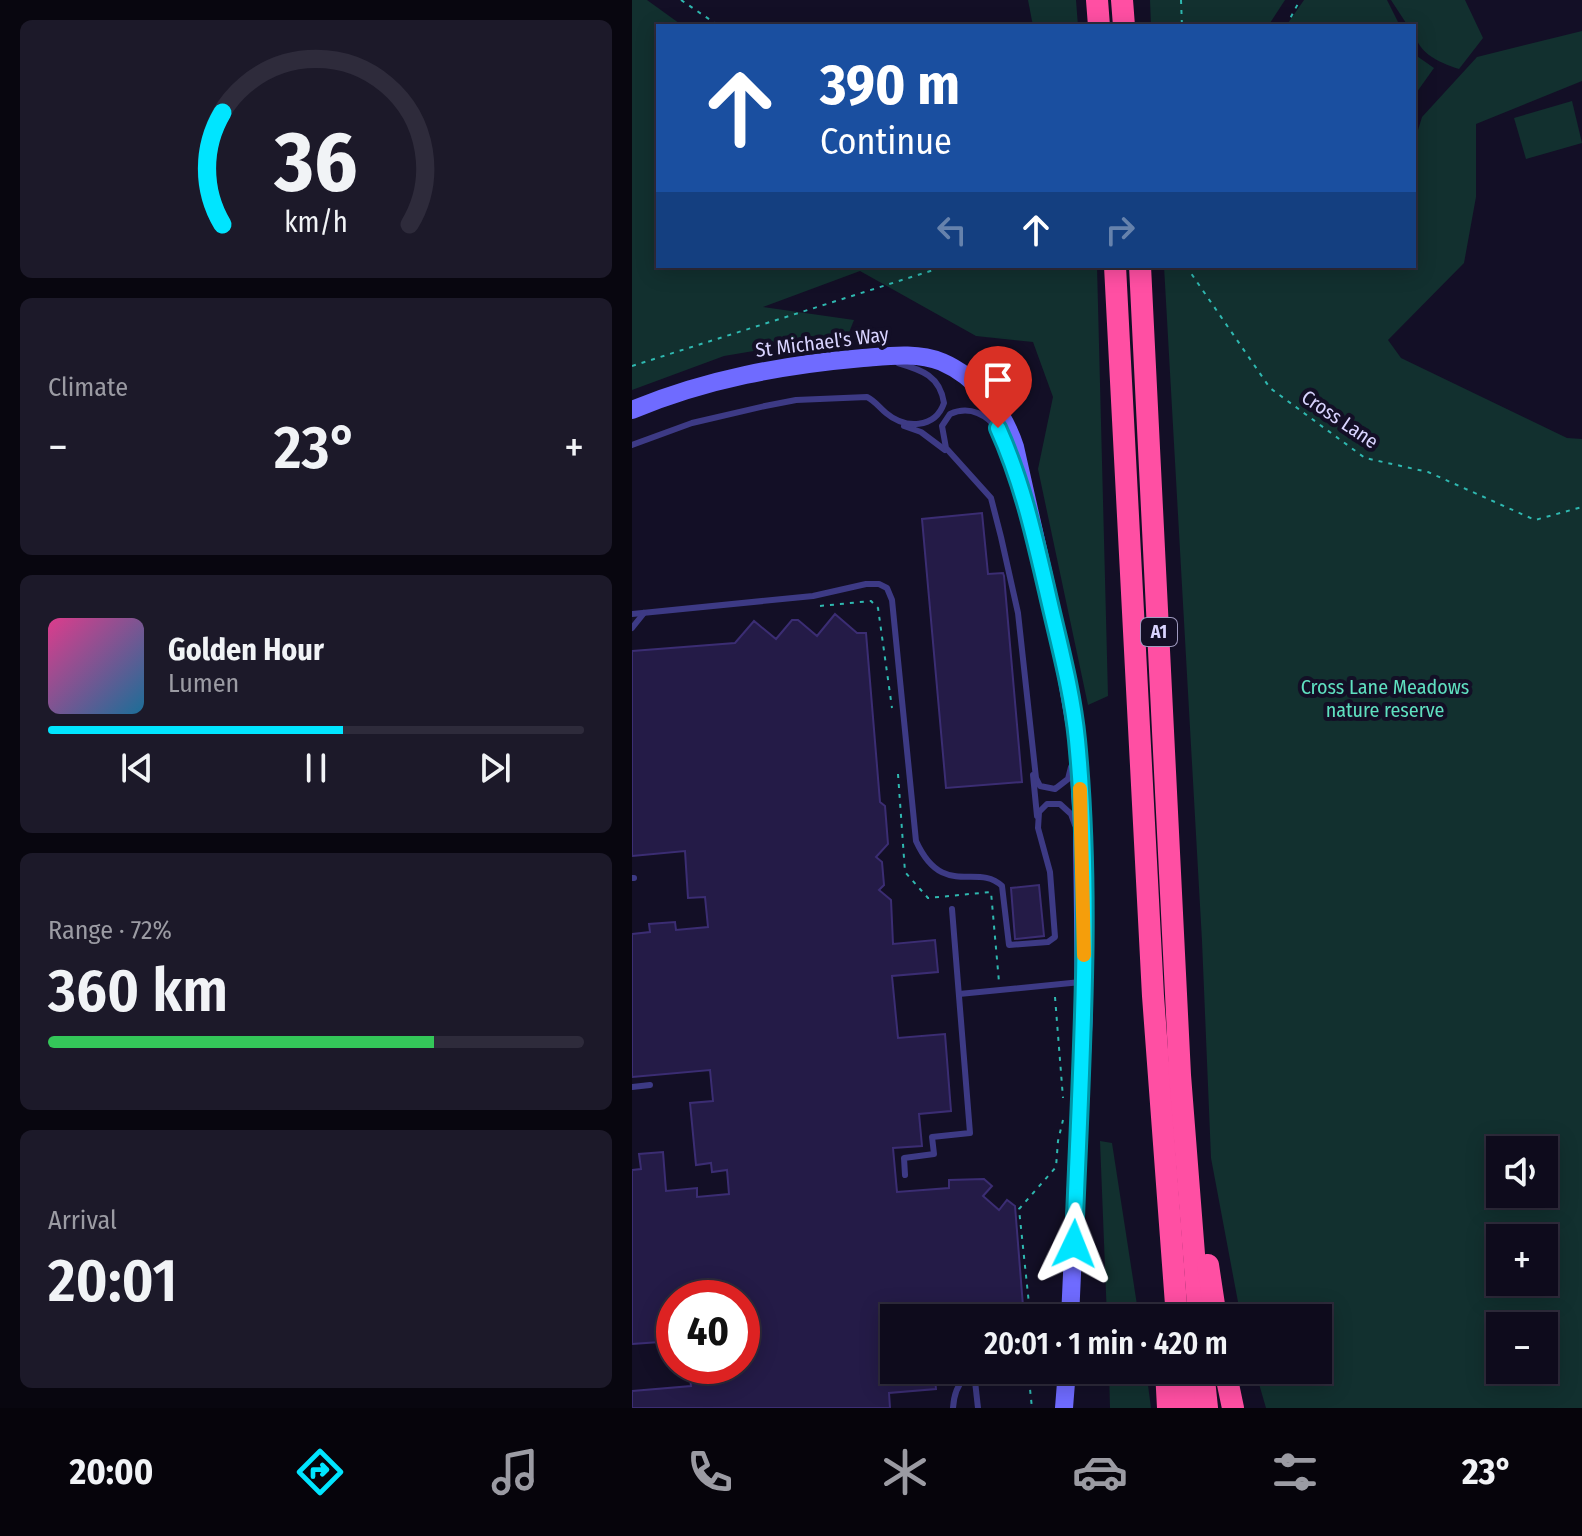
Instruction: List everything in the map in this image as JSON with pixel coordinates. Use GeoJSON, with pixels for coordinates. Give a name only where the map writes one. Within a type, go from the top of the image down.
{"type":"FeatureCollection","features":[{"type":"Feature","properties":{"kind":"highway"},"geometry":{"type":"LineString","coordinates":[[1097,0],[1099,24]]}},
{"type":"Feature","properties":{"kind":"highway"},"geometry":{"type":"LineString","coordinates":[[1122,0],[1124,24]]}},
{"type":"Feature","properties":{"kind":"highway","name":"A1"},"geometry":{"type":"LineString","coordinates":[[1115,268],[1158,1064],[1176,1304]]}},
{"type":"Feature","properties":{"kind":"highway","name":"A1"},"geometry":{"type":"LineString","coordinates":[[1140,268],[1180,1075],[1198,1304]]}},
{"type":"Feature","properties":{"kind":"highway"},"geometry":{"type":"LineString","coordinates":[[1178,997],[1194,1079],[1202,1215],[1214,1304]]}},
{"type":"Feature","properties":{"kind":"highway"},"geometry":{"type":"LineString","coordinates":[[1158,1064],[1158,1195],[1163,1304]]}},
{"type":"Feature","properties":{"kind":"highway"},"geometry":{"type":"LineString","coordinates":[[1167,1384],[1168,1408]]}},
{"type":"Feature","properties":{"kind":"highway"},"geometry":{"type":"LineString","coordinates":[[1184,1384],[1187,1408]]}},
{"type":"Feature","properties":{"kind":"highway"},"geometry":{"type":"LineString","coordinates":[[1204,1384],[1207,1408]]}},
{"type":"Feature","properties":{"kind":"highway"},"geometry":{"type":"LineString","coordinates":[[1228,1384],[1233,1408]]}},
{"type":"Feature","properties":{"kind":"street","name":"St Michael's Way"},"geometry":{"type":"LineString","coordinates":[[632,410],[672,394],[742,374],[823,362],[904,355],[940,361],[966,376],[1005,421],[1015,447],[1066,674],[1077,738],[1084,981],[1071,1304]]}},
{"type":"Feature","properties":{"kind":"street"},"geometry":{"type":"LineString","coordinates":[[1064,1408],[1066,1384]]}},
{"type":"Feature","properties":{"kind":"lane"},"geometry":{"type":"LineString","coordinates":[[880,357],[929,374],[940,388],[944,403],[938,415],[927,422],[910,424],[888,415]]}},
{"type":"Feature","properties":{"kind":"lane"},"geometry":{"type":"LineString","coordinates":[[632,445],[703,420],[796,400],[867,397],[896,422],[921,432],[951,454],[991,498],[1018,613],[1038,828],[1050,872],[1055,937],[1052,941],[1009,945],[1002,886],[990,878],[960,879],[945,874],[930,863],[916,841],[892,600],[884,586],[866,584],[813,596],[632,614]]}},
{"type":"Feature","properties":{"kind":"lane"},"geometry":{"type":"LineString","coordinates":[[951,454],[941,434],[945,420],[957,410],[980,413],[998,428],[1023,490]]}},
{"type":"Feature","properties":{"kind":"lane"},"geometry":{"type":"LineString","coordinates":[[632,628],[644,613]]}},
{"type":"Feature","properties":{"kind":"lane"},"geometry":{"type":"LineString","coordinates":[[1033,767],[1040,786],[1050,790],[1062,786],[1068,779],[1077,738]]}},
{"type":"Feature","properties":{"kind":"lane"},"geometry":{"type":"LineString","coordinates":[[1038,816],[1047,804],[1066,807],[1075,823],[1083,876]]}},
{"type":"Feature","properties":{"kind":"lane"},"geometry":{"type":"LineString","coordinates":[[905,1175],[904,1158],[934,1154],[932,1137],[970,1133],[952,909]]}},
{"type":"Feature","properties":{"kind":"lane"},"geometry":{"type":"LineString","coordinates":[[959,994],[1084,981]]}},
{"type":"Feature","properties":{"kind":"lane"},"geometry":{"type":"LineString","coordinates":[[632,1087],[650,1085]]}},
{"type":"Feature","properties":{"kind":"lane"},"geometry":{"type":"LineString","coordinates":[[953,1408],[961,1384]]}},
{"type":"Feature","properties":{"kind":"lane"},"geometry":{"type":"LineString","coordinates":[[975,1384],[978,1408]]}},
{"type":"Feature","properties":{"kind":"path"},"geometry":{"type":"LineString","coordinates":[[681,0],[716,24]]}},
{"type":"Feature","properties":{"kind":"path"},"geometry":{"type":"LineString","coordinates":[[1181,0],[1182,24]]}},
{"type":"Feature","properties":{"kind":"path"},"geometry":{"type":"LineString","coordinates":[[1287,24],[1300,0]]}},
{"type":"Feature","properties":{"kind":"path"},"geometry":{"type":"LineString","coordinates":[[632,366],[940,268]]}},
{"type":"Feature","properties":{"kind":"path","name":"Cross Lane"},"geometry":{"type":"LineString","coordinates":[[1187,268],[1270,388],[1365,458],[1428,472],[1535,520],[1582,507]]}},
{"type":"Feature","properties":{"kind":"path"},"geometry":{"type":"LineString","coordinates":[[809,607],[871,601],[878,608],[892,707]]}},
{"type":"Feature","properties":{"kind":"path"},"geometry":{"type":"LineString","coordinates":[[898,766],[905,872],[928,898],[991,892],[998,990]]}},
{"type":"Feature","properties":{"kind":"path"},"geometry":{"type":"LineString","coordinates":[[1054,994],[1063,1098]]}},
{"type":"Feature","properties":{"kind":"path"},"geometry":{"type":"LineString","coordinates":[[1029,1304],[1019,1209],[1056,1167],[1064,1113]]}},
{"type":"Feature","properties":{"kind":"path"},"geometry":{"type":"LineString","coordinates":[[1029,1384],[1032,1408]]}},
{"type":"Feature","properties":{"kind":"green space"},"geometry":{"type":"Polygon","coordinates":[[[632,0],[647,0],[680,24],[656,24],[656,268],[1097,268],[1108,696],[1088,705],[1038,469],[1053,397],[1033,342],[976,336],[860,271],[763,307],[854,320],[848,335],[724,356],[632,390],[632,0]]]}},
{"type":"Feature","properties":{"kind":"green space"},"geometry":{"type":"Polygon","coordinates":[[[1028,0],[1076,0],[1078,24],[1033,24],[1028,0]]]}},
{"type":"Feature","properties":{"kind":"green space"},"geometry":{"type":"Polygon","coordinates":[[[1150,0],[1285,0],[1269,24],[1151,24],[1150,0]]]}},
{"type":"Feature","properties":{"kind":"green space"},"geometry":{"type":"Polygon","coordinates":[[[1304,0],[1387,0],[1399,24],[1287,24],[1304,0]]]}},
{"type":"Feature","properties":{"kind":"green space"},"geometry":{"type":"Polygon","coordinates":[[[1391,0],[1465,0],[1483,38],[1459,69],[1429,55],[1418,43],[1416,24],[1407,24],[1391,0]]]}},
{"type":"Feature","properties":{"kind":"green space","name":"Cross Lane Meadows nature reserve"},"geometry":{"type":"Polygon","coordinates":[[[1582,31],[1582,81],[1476,124],[1476,197],[1464,263],[1388,340],[1401,358],[1567,438],[1582,439],[1582,1408],[1266,1408],[1259,1384],[1332,1384],[1332,1304],[1238,1304],[1211,1158],[1202,941],[1164,268],[1416,268],[1416,136],[1422,117],[1477,57],[1582,31]]]}},
{"type":"Feature","properties":{"kind":"green space"},"geometry":{"type":"Polygon","coordinates":[[[1416,55],[1434,68],[1416,93],[1416,55]]]}},
{"type":"Feature","properties":{"kind":"green space"},"geometry":{"type":"Polygon","coordinates":[[[1572,101],[1582,143],[1526,159],[1514,118],[1572,101]]]}},
{"type":"Feature","properties":{"kind":"green space"},"geometry":{"type":"Polygon","coordinates":[[[1100,1141],[1112,1143],[1137,1304],[1106,1304],[1100,1141]]]}},
{"type":"Feature","properties":{"kind":"green space"},"geometry":{"type":"Polygon","coordinates":[[[1109,1384],[1148,1384],[1151,1408],[1110,1408],[1109,1384]]]}},
{"type":"Feature","properties":{"kind":"building"},"geometry":{"type":"Polygon","coordinates":[[[982,513],[988,574],[1003,573],[1004,576],[1022,782],[946,788],[922,519],[982,513]]]}},
{"type":"Feature","properties":{"kind":"building"},"geometry":{"type":"Polygon","coordinates":[[[835,614],[857,633],[866,633],[880,802],[885,806],[888,844],[876,857],[882,862],[884,885],[879,890],[891,900],[893,944],[935,940],[938,972],[892,976],[898,1038],[945,1034],[951,1111],[919,1114],[922,1146],[893,1148],[897,1192],[949,1188],[949,1180],[984,1179],[992,1186],[983,1196],[999,1210],[1007,1200],[1015,1206],[1023,1304],[880,1304],[880,1384],[935,1384],[936,1389],[889,1393],[890,1408],[632,1408],[632,1391],[691,1384],[760,1384],[760,1280],[656,1280],[656,1342],[632,1344],[632,1170],[641,1169],[639,1154],[663,1152],[666,1191],[697,1188],[697,1197],[729,1194],[727,1170],[712,1172],[711,1163],[696,1165],[690,1103],[713,1101],[710,1070],[632,1077],[632,934],[650,932],[649,924],[675,922],[676,930],[708,927],[705,897],[688,898],[685,851],[632,856],[632,651],[735,643],[754,621],[776,639],[792,620],[798,620],[817,636],[835,614]]]}},
{"type":"Feature","properties":{"kind":"building"},"geometry":{"type":"Polygon","coordinates":[[[1039,885],[1044,936],[1015,939],[1011,888],[1039,885]]]}},
{"type":"Feature","properties":{"kind":"slow traffic"},"geometry":{"type":"LineString","coordinates":[[1080,789],[1084,955]]}},
{"type":"Feature","properties":{"kind":"route"},"geometry":{"type":"LineString","coordinates":[[998,428],[1023,490],[1066,674],[1077,738],[1082,823],[1084,981],[1074,1244]]}}]}
